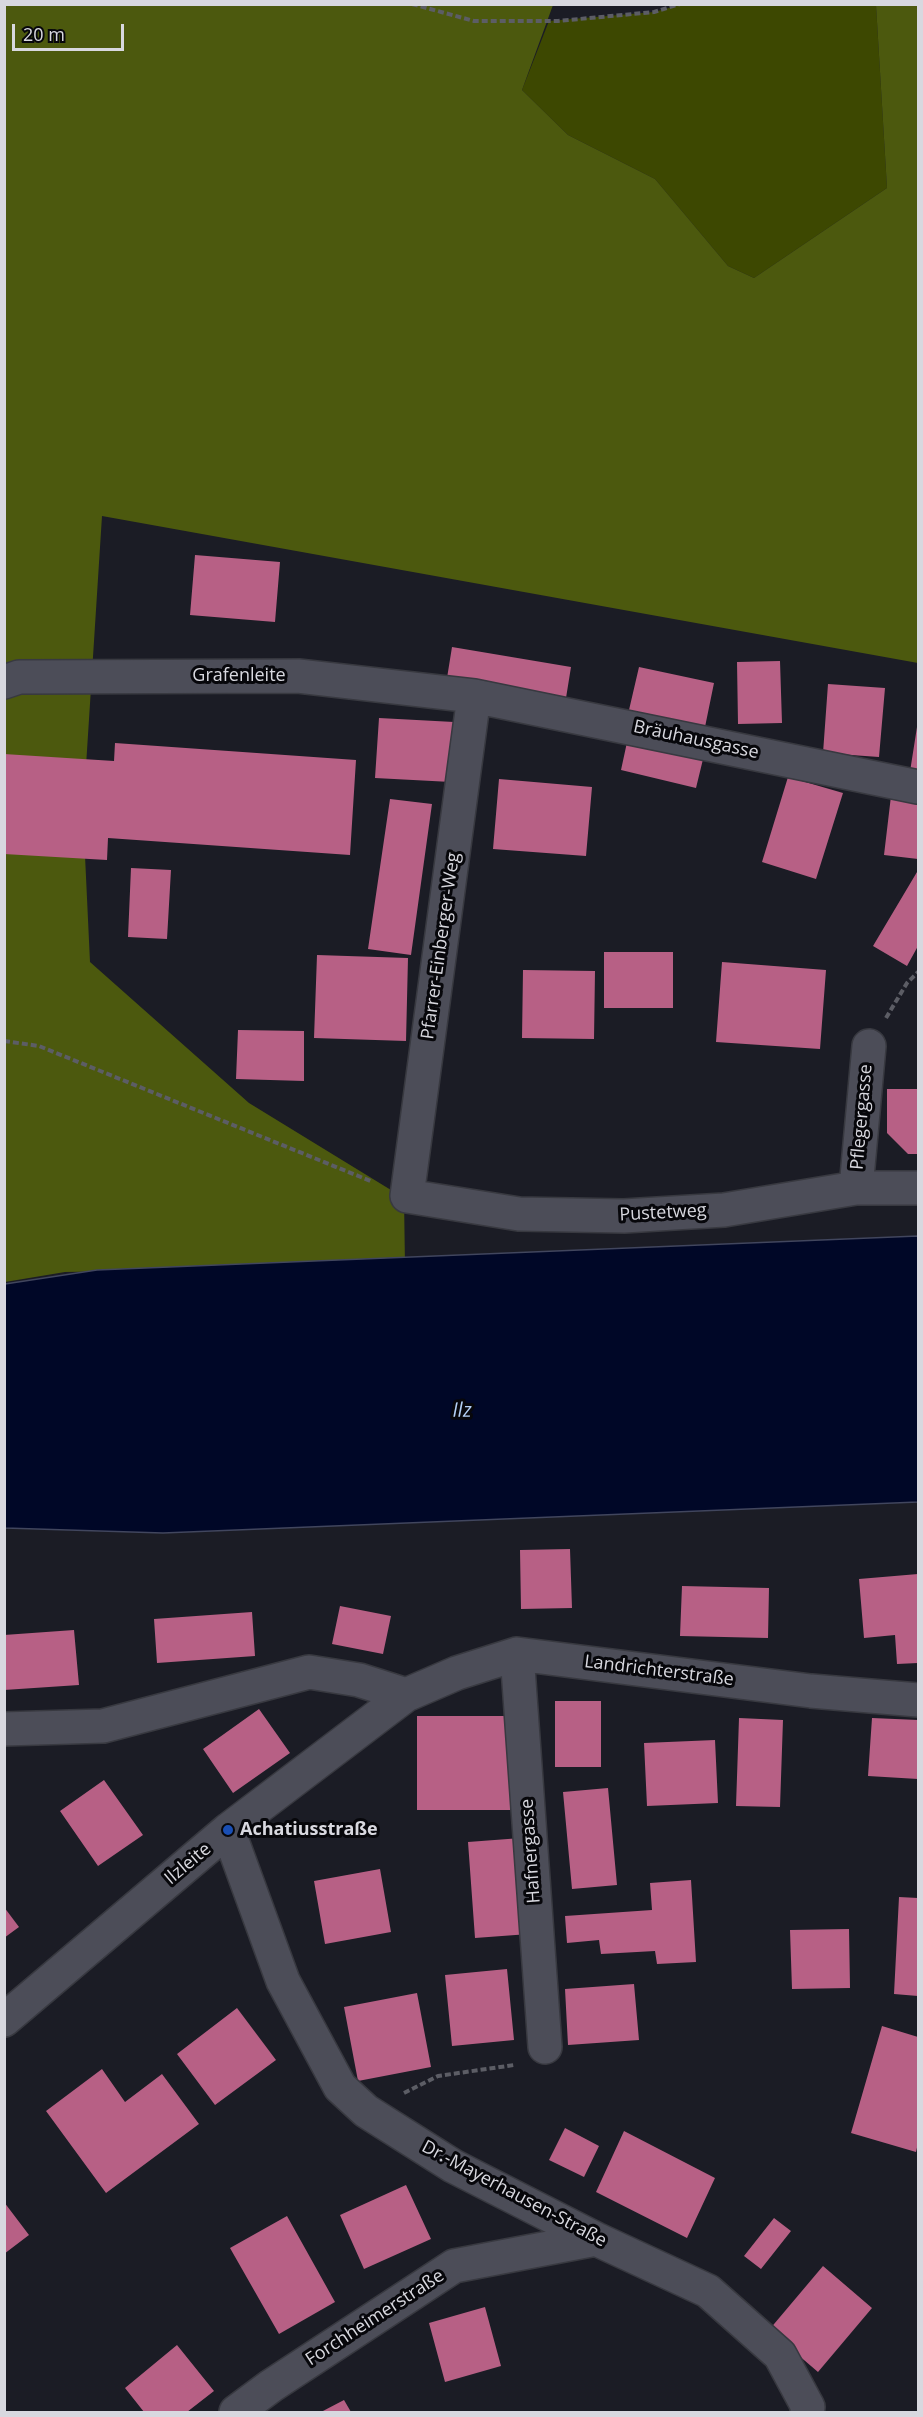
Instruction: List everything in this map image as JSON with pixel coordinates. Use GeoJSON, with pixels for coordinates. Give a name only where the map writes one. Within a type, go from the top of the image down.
{"type":"FeatureCollection","features":[{"type":"Feature","properties":{"kind":"street","name":"Grafenleite"},"geometry":{"type":"LineString","coordinates":[[4,682],[20,677],[298,676],[474,696]]}},
{"type":"Feature","properties":{"kind":"street","name":"Bräuhausgasse"},"geometry":{"type":"LineString","coordinates":[[474,696],[918,787]]}},
{"type":"Feature","properties":{"kind":"street","name":"Pfarrer-Einberger-Weg"},"geometry":{"type":"LineString","coordinates":[[407,1196],[474,696]]}},
{"type":"Feature","properties":{"kind":"street","name":"Pflegergasse"},"geometry":{"type":"LineString","coordinates":[[856,1188],[869,1046]]}},
{"type":"Feature","properties":{"kind":"street","name":"Pustetweg"},"geometry":{"type":"LineString","coordinates":[[407,1196],[519,1214],[624,1216],[724,1210],[856,1188],[918,1188]]}},
{"type":"Feature","properties":{"kind":"street","name":"Landrichterstraße"},"geometry":{"type":"LineString","coordinates":[[406,1695],[457,1672],[517,1654],[811,1691],[918,1700]]}},
{"type":"Feature","properties":{"kind":"street","name":"Hafnergasse"},"geometry":{"type":"LineString","coordinates":[[517,1654],[545,2047]]}},
{"type":"Feature","properties":{"kind":"street"},"geometry":{"type":"LineString","coordinates":[[4,1729],[103,1726],[309,1672],[359,1680],[406,1695]]}},
{"type":"Feature","properties":{"kind":"street","name":"Ilzleite"},"geometry":{"type":"LineString","coordinates":[[4,2020],[228,1830],[406,1695]]}},
{"type":"Feature","properties":{"kind":"street","name":"Dr.-Mayerhausen-Straße"},"geometry":{"type":"LineString","coordinates":[[228,1830],[283,1982],[340,2087],[366,2111],[453,2166],[596,2239],[708,2291],[780,2355],[808,2407],[807,2412]]}},
{"type":"Feature","properties":{"kind":"street","name":"Forchheimerstraße"},"geometry":{"type":"LineString","coordinates":[[236,2412],[271,2386],[454,2266],[596,2239]]}},
{"type":"Feature","properties":{"kind":"path"},"geometry":{"type":"LineString","coordinates":[[412,4],[474,21],[558,21],[654,12],[680,4]]}},
{"type":"Feature","properties":{"kind":"path"},"geometry":{"type":"LineString","coordinates":[[869,1046],[907,983],[918,972]]}},
{"type":"Feature","properties":{"kind":"path"},"geometry":{"type":"LineString","coordinates":[[4,1041],[39,1047],[407,1196]]}},
{"type":"Feature","properties":{"kind":"path"},"geometry":{"type":"LineString","coordinates":[[366,2111],[438,2076],[527,2063],[545,2047]]}},
{"type":"Feature","properties":{"kind":"green space"},"geometry":{"type":"Polygon","coordinates":[[[5,5],[553,5],[522,90],[568,135],[655,179],[728,266],[754,278],[887,188],[876,5],[918,5],[918,663],[102,516],[83,813],[90,962],[249,1103],[404,1198],[405,1266],[65,1272],[5,1282],[5,5]]]}},
{"type":"Feature","properties":{"kind":"green space"},"geometry":{"type":"Polygon","coordinates":[[[680,5],[876,5],[887,188],[754,278],[728,266],[655,179],[568,135],[522,90],[549,21],[654,12],[680,5]]]}},
{"type":"Feature","properties":{"kind":"water","name":"Ilz"},"geometry":{"type":"Polygon","coordinates":[[[918,1236],[918,1502],[163,1533],[5,1528],[5,1284],[97,1270],[918,1236]]]}},
{"type":"Feature","properties":{"kind":"building"},"geometry":{"type":"Polygon","coordinates":[[[195,555],[280,562],[275,622],[190,615],[195,555]]]}},
{"type":"Feature","properties":{"kind":"building"},"geometry":{"type":"Polygon","coordinates":[[[452,647],[571,667],[566,698],[447,678],[452,647]]]}},
{"type":"Feature","properties":{"kind":"building"},"geometry":{"type":"Polygon","coordinates":[[[780,661],[782,723],[738,724],[737,662],[780,661]]]}},
{"type":"Feature","properties":{"kind":"building"},"geometry":{"type":"Polygon","coordinates":[[[639,667],[714,683],[705,727],[629,710],[639,667]]]}},
{"type":"Feature","properties":{"kind":"building"},"geometry":{"type":"Polygon","coordinates":[[[828,684],[885,688],[879,757],[823,753],[828,684]]]}},
{"type":"Feature","properties":{"kind":"building"},"geometry":{"type":"Polygon","coordinates":[[[379,718],[454,722],[451,782],[375,778],[379,718]]]}},
{"type":"Feature","properties":{"kind":"building"},"geometry":{"type":"Polygon","coordinates":[[[918,727],[918,780],[909,778],[918,727]]]}},
{"type":"Feature","properties":{"kind":"building"},"geometry":{"type":"Polygon","coordinates":[[[629,733],[705,751],[696,788],[621,770],[629,733]]]}},
{"type":"Feature","properties":{"kind":"building"},"geometry":{"type":"Polygon","coordinates":[[[115,743],[356,760],[350,855],[108,838],[107,860],[4,854],[4,754],[114,761],[115,743]]]}},
{"type":"Feature","properties":{"kind":"building"},"geometry":{"type":"Polygon","coordinates":[[[788,777],[843,793],[816,879],[762,862],[788,777]]]}},
{"type":"Feature","properties":{"kind":"building"},"geometry":{"type":"Polygon","coordinates":[[[499,779],[592,787],[586,856],[493,849],[499,779]]]}},
{"type":"Feature","properties":{"kind":"building"},"geometry":{"type":"Polygon","coordinates":[[[891,796],[918,799],[918,859],[884,855],[891,796]]]}},
{"type":"Feature","properties":{"kind":"building"},"geometry":{"type":"Polygon","coordinates":[[[390,799],[432,804],[411,955],[368,949],[390,799]]]}},
{"type":"Feature","properties":{"kind":"building"},"geometry":{"type":"Polygon","coordinates":[[[131,868],[171,870],[167,939],[128,937],[131,868]]]}},
{"type":"Feature","properties":{"kind":"building"},"geometry":{"type":"Polygon","coordinates":[[[917,872],[918,946],[907,966],[873,946],[917,872]]]}},
{"type":"Feature","properties":{"kind":"building"},"geometry":{"type":"Polygon","coordinates":[[[604,952],[673,952],[673,1008],[604,1008],[604,952]]]}},
{"type":"Feature","properties":{"kind":"building"},"geometry":{"type":"Polygon","coordinates":[[[317,955],[408,958],[406,1041],[314,1038],[317,955]]]}},
{"type":"Feature","properties":{"kind":"building"},"geometry":{"type":"Polygon","coordinates":[[[722,962],[826,970],[820,1049],[716,1042],[722,962]]]}},
{"type":"Feature","properties":{"kind":"building"},"geometry":{"type":"Polygon","coordinates":[[[523,970],[595,971],[594,1039],[522,1038],[523,970]]]}},
{"type":"Feature","properties":{"kind":"building"},"geometry":{"type":"Polygon","coordinates":[[[238,1030],[304,1031],[304,1081],[236,1079],[238,1030]]]}},
{"type":"Feature","properties":{"kind":"building"},"geometry":{"type":"Polygon","coordinates":[[[887,1089],[918,1089],[918,1154],[908,1154],[887,1133],[887,1089]]]}},
{"type":"Feature","properties":{"kind":"building"},"geometry":{"type":"Polygon","coordinates":[[[570,1549],[572,1608],[521,1609],[520,1550],[570,1549]]]}},
{"type":"Feature","properties":{"kind":"building"},"geometry":{"type":"Polygon","coordinates":[[[918,1574],[918,1663],[897,1664],[895,1635],[864,1638],[859,1579],[918,1574]]]}},
{"type":"Feature","properties":{"kind":"building"},"geometry":{"type":"Polygon","coordinates":[[[682,1586],[769,1588],[768,1638],[680,1636],[682,1586]]]}},
{"type":"Feature","properties":{"kind":"building"},"geometry":{"type":"Polygon","coordinates":[[[340,1606],[391,1616],[383,1654],[332,1644],[340,1606]]]}},
{"type":"Feature","properties":{"kind":"building"},"geometry":{"type":"Polygon","coordinates":[[[252,1612],[255,1656],[157,1663],[154,1619],[252,1612]]]}},
{"type":"Feature","properties":{"kind":"building"},"geometry":{"type":"Polygon","coordinates":[[[74,1630],[79,1685],[4,1690],[4,1635],[74,1630]]]}},
{"type":"Feature","properties":{"kind":"building"},"geometry":{"type":"Polygon","coordinates":[[[555,1701],[601,1701],[601,1767],[555,1767],[555,1701]]]}},
{"type":"Feature","properties":{"kind":"building"},"geometry":{"type":"Polygon","coordinates":[[[259,1709],[290,1753],[233,1793],[203,1749],[259,1709]]]}},
{"type":"Feature","properties":{"kind":"building"},"geometry":{"type":"Polygon","coordinates":[[[417,1716],[510,1716],[510,1810],[417,1810],[417,1716]]]}},
{"type":"Feature","properties":{"kind":"building"},"geometry":{"type":"Polygon","coordinates":[[[739,1718],[783,1720],[780,1807],[736,1806],[739,1718]]]}},
{"type":"Feature","properties":{"kind":"building"},"geometry":{"type":"Polygon","coordinates":[[[872,1718],[918,1720],[918,1779],[868,1776],[872,1718]]]}},
{"type":"Feature","properties":{"kind":"building"},"geometry":{"type":"Polygon","coordinates":[[[715,1740],[718,1803],[647,1806],[644,1743],[715,1740]]]}},
{"type":"Feature","properties":{"kind":"building"},"geometry":{"type":"Polygon","coordinates":[[[104,1780],[143,1835],[98,1866],[60,1811],[104,1780]]]}},
{"type":"Feature","properties":{"kind":"building"},"geometry":{"type":"Polygon","coordinates":[[[608,1788],[617,1885],[572,1889],[563,1792],[608,1788]]]}},
{"type":"Feature","properties":{"kind":"building"},"geometry":{"type":"Polygon","coordinates":[[[521,1838],[529,1934],[475,1938],[468,1842],[521,1838]]]}},
{"type":"Feature","properties":{"kind":"building"},"geometry":{"type":"Polygon","coordinates":[[[380,1869],[391,1932],[325,1944],[314,1881],[380,1869]]]}},
{"type":"Feature","properties":{"kind":"building"},"geometry":{"type":"Polygon","coordinates":[[[691,1880],[696,1962],[657,1964],[655,1951],[601,1954],[599,1940],[567,1943],[565,1916],[652,1910],[650,1883],[691,1880]]]}},
{"type":"Feature","properties":{"kind":"building"},"geometry":{"type":"Polygon","coordinates":[[[899,1897],[918,1898],[918,1996],[894,1994],[899,1897]]]}},
{"type":"Feature","properties":{"kind":"building"},"geometry":{"type":"Polygon","coordinates":[[[4,1907],[19,1927],[4,1938],[4,1907]]]}},
{"type":"Feature","properties":{"kind":"building"},"geometry":{"type":"Polygon","coordinates":[[[849,1929],[850,1988],[792,1989],[790,1930],[849,1929]]]}},
{"type":"Feature","properties":{"kind":"building"},"geometry":{"type":"Polygon","coordinates":[[[507,1969],[514,2040],[452,2046],[445,1975],[507,1969]]]}},
{"type":"Feature","properties":{"kind":"building"},"geometry":{"type":"Polygon","coordinates":[[[634,1984],[639,2040],[568,2045],[565,1989],[634,1984]]]}},
{"type":"Feature","properties":{"kind":"building"},"geometry":{"type":"Polygon","coordinates":[[[417,1993],[431,2067],[358,2081],[344,2007],[417,1993]]]}},
{"type":"Feature","properties":{"kind":"building"},"geometry":{"type":"Polygon","coordinates":[[[237,2008],[276,2060],[215,2105],[177,2054],[237,2008]]]}},
{"type":"Feature","properties":{"kind":"building"},"geometry":{"type":"Polygon","coordinates":[[[882,2026],[918,2037],[918,2143],[916,2152],[851,2133],[882,2026]]]}},
{"type":"Feature","properties":{"kind":"building"},"geometry":{"type":"Polygon","coordinates":[[[102,2069],[125,2102],[162,2074],[199,2124],[106,2193],[46,2111],[102,2069]]]}},
{"type":"Feature","properties":{"kind":"building"},"geometry":{"type":"Polygon","coordinates":[[[565,2128],[599,2146],[584,2177],[549,2160],[565,2128]]]}},
{"type":"Feature","properties":{"kind":"building"},"geometry":{"type":"Polygon","coordinates":[[[624,2131],[715,2178],[687,2238],[596,2192],[624,2131]]]}},
{"type":"Feature","properties":{"kind":"building"},"geometry":{"type":"Polygon","coordinates":[[[406,2185],[431,2239],[364,2269],[340,2215],[406,2185]]]}},
{"type":"Feature","properties":{"kind":"building"},"geometry":{"type":"Polygon","coordinates":[[[4,2202],[29,2235],[4,2254],[4,2202]]]}},
{"type":"Feature","properties":{"kind":"building"},"geometry":{"type":"Polygon","coordinates":[[[287,2216],[335,2302],[279,2334],[230,2248],[287,2216]]]}},
{"type":"Feature","properties":{"kind":"building"},"geometry":{"type":"Polygon","coordinates":[[[774,2218],[791,2231],[761,2269],[744,2256],[774,2218]]]}},
{"type":"Feature","properties":{"kind":"building"},"geometry":{"type":"Polygon","coordinates":[[[823,2266],[872,2308],[818,2372],[769,2330],[823,2266]]]}},
{"type":"Feature","properties":{"kind":"building"},"geometry":{"type":"Polygon","coordinates":[[[485,2307],[501,2366],[445,2382],[429,2323],[485,2307]]]}},
{"type":"Feature","properties":{"kind":"building"},"geometry":{"type":"Polygon","coordinates":[[[177,2345],[214,2391],[187,2412],[144,2412],[125,2388],[177,2345]]]}},
{"type":"Feature","properties":{"kind":"building"},"geometry":{"type":"Polygon","coordinates":[[[344,2400],[351,2412],[321,2412],[344,2400]]]}},
{"type":"Feature","properties":{"kind":"place","name":"Achatiusstraße"},"geometry":{"type":"Point","coordinates":[228,1830]}}]}
